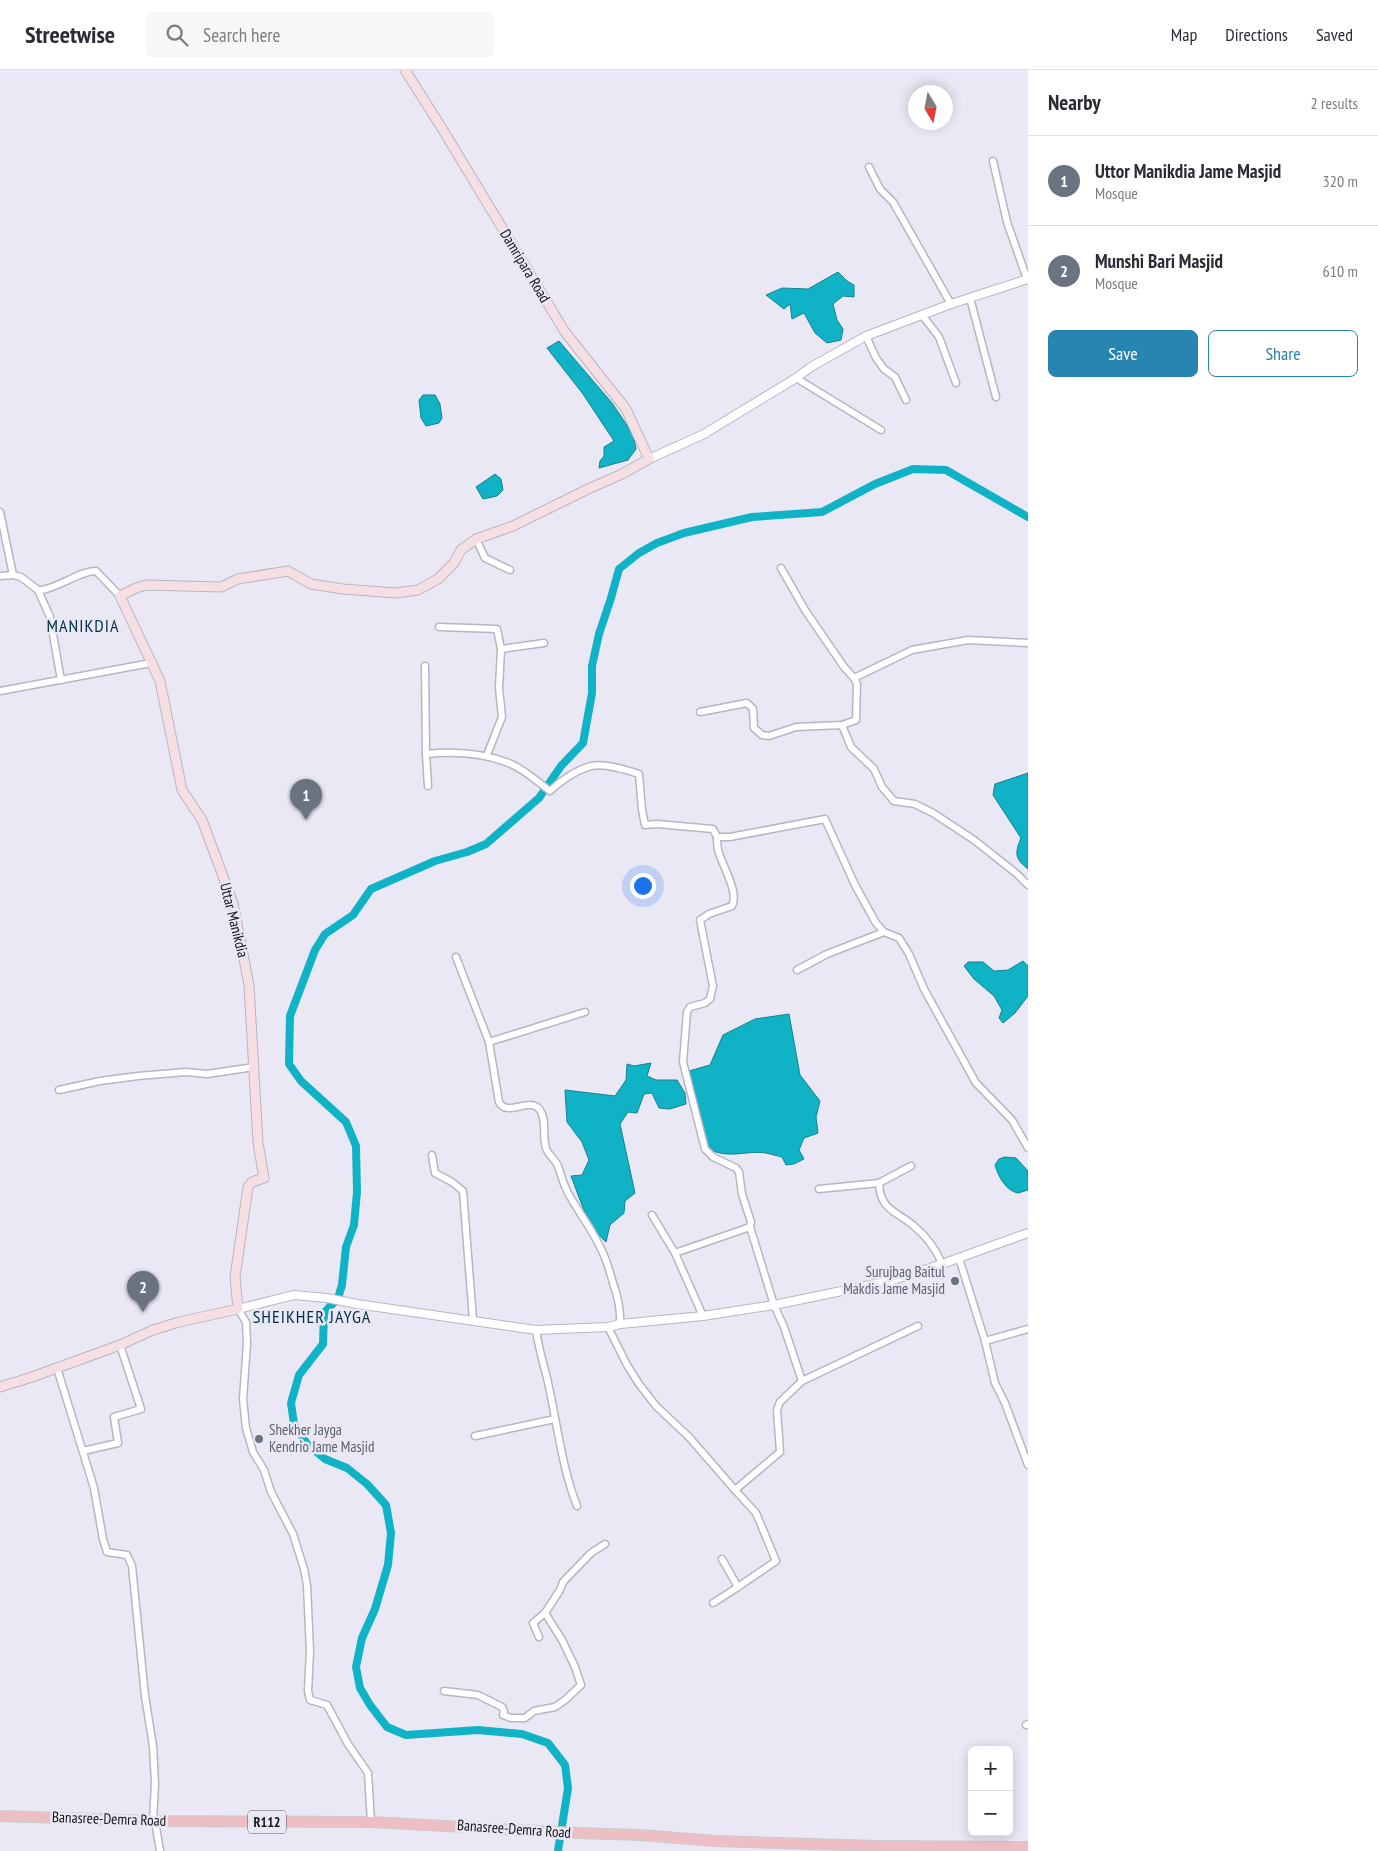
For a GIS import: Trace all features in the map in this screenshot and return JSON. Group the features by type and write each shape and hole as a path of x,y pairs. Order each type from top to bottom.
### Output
{"main road":[{"name":"Damripara Road","path":"405,70 565,332 626,409 649,459"},
{"path":"120,596 146,585 221,587 238,579 288,571 311,584 343,589 396,593 418,590 438,580 454,564 460,550 476,539 513,526 622,474 649,459"},
{"name":"Uttar Manikdia","path":"120,596 160,681 182,790 202,820 233,903 249,985 258,1143 264,1178 252,1182 248,1187 236,1277 238,1309"},
{"path":"0,1387 120,1346 153,1330 179,1322 238,1309"},
{"name":"Banasree-Demra Road","path":"0,1816 154,1821 371,1822 640,1835 716,1841 1028,1848"}],"street":[{"path":"649,459 704,434 866,336 951,304 1028,279 1007,222 993,162"},
{"path":"869,168 880,189 893,202 951,304"},
{"path":"970,298 996,397"},
{"path":"922,315 939,337 956,383"},
{"path":"866,336 876,358 895,378 906,400"},
{"path":"796,378 882,430"},
{"path":"0,512 13,575"},
{"path":"476,539 484,558 510,570"},
{"path":"700,712 747,703 753,708 754,728 762,735 769,736 796,727 842,724 856,720 857,684 805,610 781,568"},
{"path":"38,590 57,586 94,571 120,596"},
{"path":"0,576 13,575 21,577 38,590 50,616 61,680"},
{"path":"439,627 497,629 500,649 499,688 502,717 487,756"},
{"path":"854,678 912,650 968,640 1028,644"},
{"path":"500,649 544,643"},
{"path":"0,692 151,663"},
{"path":"425,666 428,786"},
{"path":"842,724 851,747 874,769 882,787 894,801 915,804 933,813 974,840 1028,885"},
{"path":"426,754 443,752 487,756 513,765 550,791 574,773 593,765 624,769 639,774 645,825 657,824 713,828 718,851 731,884 734,901 732,906 709,914 700,920 713,986 710,999 705,1003 690,1007 687,1012 683,1062 706,1148 713,1157 736,1168 739,1172 742,1194 751,1222 750,1227 774,1304 802,1381"},
{"path":"716,837 730,837 825,819 855,885 876,923 884,932 899,938 910,954 924,990 976,1083 1012,1120 1028,1148"},
{"path":"797,970 827,954 884,932"},
{"path":"456,956 489,1042 501,1106 506,1108 535,1106 540,1109 546,1149 558,1164 568,1192 602,1249 619,1300 620,1324"},
{"path":"489,1042 585,1012"},
{"path":"59,1090 100,1081 138,1076 186,1072 207,1074 254,1068"},
{"path":"432,1155 435,1173 458,1186 463,1191 473,1320"},
{"path":"819,1189 879,1183 911,1166"},
{"path":"879,1183 879,1194 883,1202 896,1214 914,1226 928,1240 942,1264"},
{"path":"652,1215 675,1253 703,1316"},
{"path":"675,1253 750,1227"},
{"path":"371,1822 368,1773 348,1744 327,1705 310,1700 308,1691 310,1651 307,1585 292,1534 271,1492 246,1428 243,1399 247,1343 246,1322 238,1309 294,1295 327,1298 536,1330 608,1327 620,1324 703,1316 774,1304 890,1280 942,1264 1028,1232"},
{"path":"959,1258 984,1341 994,1383 1005,1403 1028,1465"},
{"path":"735,1490 780,1452 777,1410 780,1402 802,1381 918,1326"},
{"path":"608,1327 639,1384 656,1406 689,1437 756,1513 776,1561 713,1603"},
{"path":"984,1341 1028,1328"},
{"path":"536,1330 564,1468 577,1506"},
{"path":"83,1451 118,1443 114,1417 142,1409 120,1346"},
{"path":"56,1368 94,1488 107,1552 127,1555 132,1566 145,1696 153,1746 155,1783 154,1821 160,1851"},
{"path":"475,1436 555,1419"},
{"path":"539,1637 533,1623 545,1613 563,1582 591,1553 605,1544"},
{"path":"722,1558 738,1587"},
{"path":"444,1691 478,1695 502,1707 503,1715 511,1718 525,1718 534,1711 555,1707 565,1700 581,1685 562,1640 545,1613"}],"water":[{"path":"838,272 854,285 854,297 843,296 833,304 837,320 843,329 841,340 827,343 815,333 804,313 792,319 790,304 784,309 766,295 782,288 808,289"},
{"path":"559,341 612,403 633,434 636,449 628,460 599,468 600,461 604,456 604,447 614,441 583,394 547,348"},
{"path":"423,395 435,395 440,404 442,418 439,423 426,426 421,418 419,400"},
{"path":"495,474 501,479 503,490 497,496 483,499 476,487"},
{"path":"1028,773 1028,869 1020,862 1017,855 1021,838 993,795 995,784"},
{"path":"1023,961 1028,966 1028,996 1015,1013 1003,1023 999,1018 1002,1010 994,996 974,979 964,966 968,962 983,962 994,971 1008,970"},
{"path":"789,1014 800,1075 820,1101 816,1117 818,1133 804,1138 799,1150 804,1159 794,1164 786,1165 782,1157 766,1153 729,1154 715,1152 707,1148 689,1071 710,1065 723,1035 755,1019"},
{"path":"651,1063 647,1076 656,1080 677,1080 685,1093 686,1104 670,1109 659,1108 652,1093 644,1094 637,1113 628,1112 620,1124 635,1193 625,1201 624,1213 610,1225 606,1242 599,1236 589,1220 571,1176 582,1175 589,1160 582,1142 567,1122 565,1090 615,1096 626,1080 627,1064 634,1066"},
{"path":"1005,1157 1016,1158 1028,1171 1028,1190 1018,1193 1014,1192 1003,1182 995,1165 999,1159"}],"waterway":[{"path":"558,1851 568,1788 565,1765 548,1743 522,1734 478,1730 406,1735 387,1727 360,1688 356,1667 362,1638 375,1609 388,1565 391,1533 386,1505 367,1484 347,1468 325,1459 307,1444 294,1424 291,1403 299,1375 323,1344 324,1313 338,1298 342,1285 346,1247 354,1225 357,1192 356,1146 346,1122 301,1081 289,1064 290,1016 315,950 325,934 353,915 371,889 435,861 467,852 486,844 539,798 561,766 583,743 592,693 592,666 599,634 619,569 639,553 657,543 684,533 752,517 822,512 875,484 913,469 946,470 1028,517"}],"place":[{"name":"Uttor Manikdia Jame Masjid","path":"306,820"},
{"name":"Surujbag Baitul Makdis Jame Masjid","path":"955,1281"},
{"name":"Munshi Bari Masjid","path":"143,1312"},
{"name":"Shekher Jayga Kendrio Jame Masjid","path":"259,1439"}],"district":[{"name":"MANIKDIA","path":"83,626"},
{"name":"SHEIKHER JAYGA","path":"312,1317"}]}
